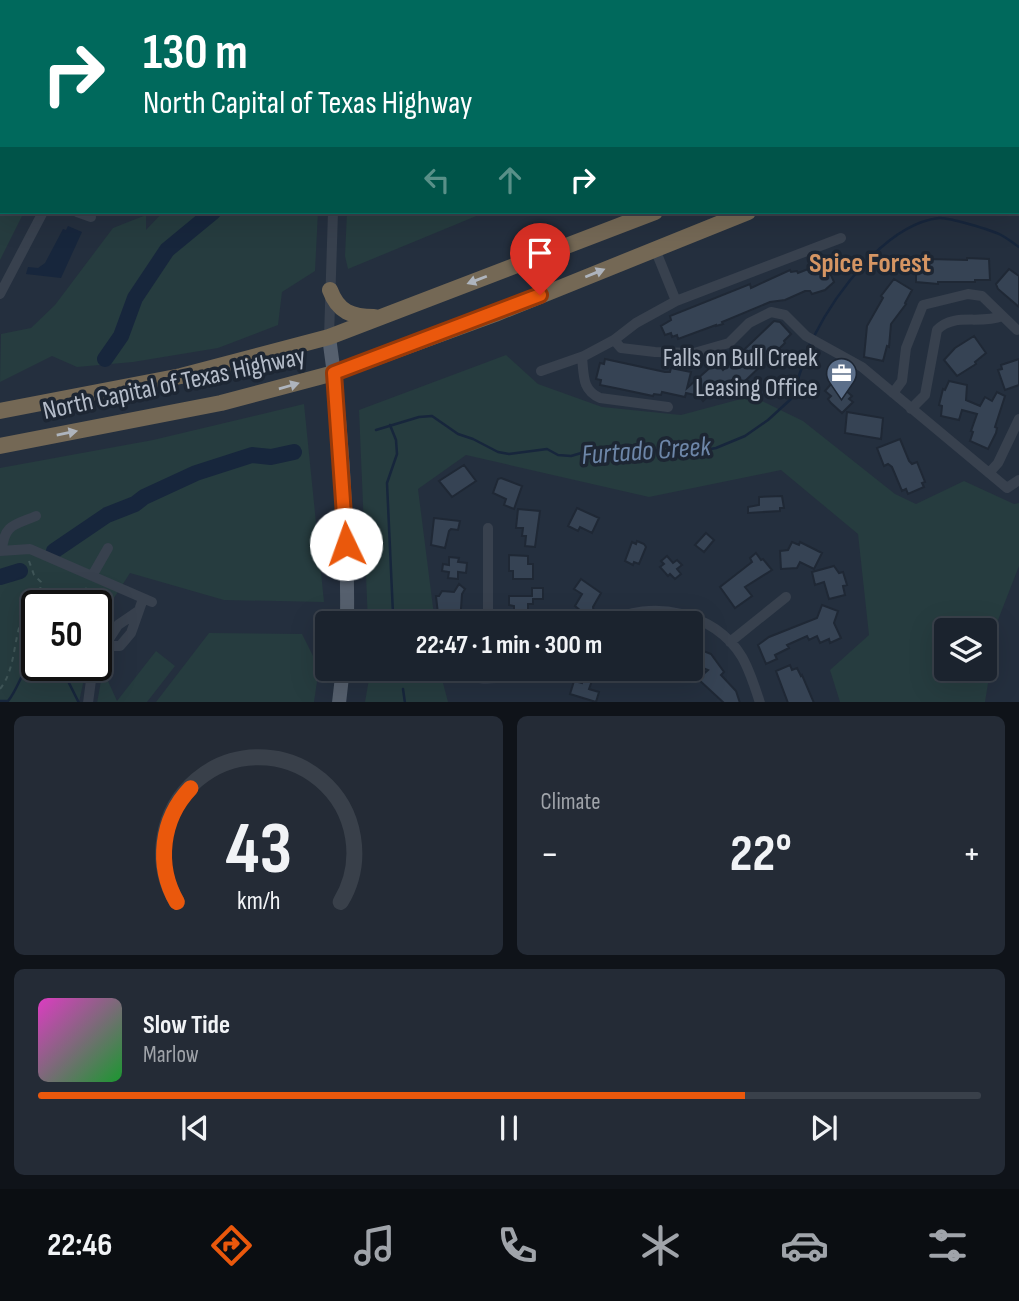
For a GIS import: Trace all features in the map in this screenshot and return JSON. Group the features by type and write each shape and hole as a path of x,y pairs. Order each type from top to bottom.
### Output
{"highway":[{"name":"North Capital of Texas Highway","path":"0,411 181,376 330,337 650,214"},
{"name":"North Capital of Texas Highway","path":"0,446 221,404 334,373 495,314 743,214"},
{"path":"330,290 335,303 350,314 380,318"}],"main road":[{"path":"330,337 347,566 347,611"},
{"path":"339,702 341,681"}],"street":[{"path":"0,294 42,214"},
{"path":"83,214 91,217"},
{"path":"330,337 333,214"},
{"path":"541,371 582,357 676,301 841,238"},
{"path":"655,249 676,301"},
{"path":"893,393 902,381 906,348 923,305 968,294 982,296 1018,331"},
{"path":"614,340 621,348 655,352 694,352 729,343 749,323 771,312 785,315 796,327 828,350 862,367 1007,488 1019,480"},
{"path":"911,409 925,395 937,330 944,323 955,320 989,321 1002,316"},
{"path":"582,357 585,384 587,391 592,394 600,398 668,407"},
{"path":"989,473 998,463 1019,419"},
{"path":"36,516 9,527 1,550 30,549 147,601 118,625 112,635"},
{"path":"488,528 488,611"},
{"path":"92,576 108,548"},
{"path":"730,642 786,597"},
{"path":"703,623 718,630 741,657 760,702"},
{"path":"88,702 91,681"}],"path":[{"path":"29,561 33,575 41,582 40,590"},
{"path":"86,590 92,576"},
{"path":"0,689 12,662 21,617"}],"green space":[{"path":"0,214 23,214 0,260"},
{"path":"161,214 318,214 315,271 282,292 278,325 218,348 133,362 77,367 52,356 0,382 1,334 31,328 55,305 113,228 146,215 146,230"},
{"path":"347,214 481,214 348,269 345,256"},
{"path":"506,355 538,384 602,407 681,415 752,396 803,421 895,494 916,504 964,481 1014,504 1019,503 1019,566 997,626 997,618 934,618 934,681 988,681 985,702 840,702 830,670 869,635 858,534 781,470 649,497 466,455 418,489 433,611 367,611 359,410"},
{"path":"304,404 324,602 224,600 130,573 112,601 112,590 21,590 21,681 84,681 79,702 0,702 0,468 153,440"},
{"path":"209,633 302,634 315,660 317,681 314,702 156,702"},
{"path":"156,651 175,666 147,702 97,702 101,681 108,681 117,701"},
{"path":"369,681 438,681 443,683 448,702 365,702"}],"water":[{"path":"68,226 82,232 61,278 26,274 28,267 38,268 45,263 63,229 66,230"}],"building":[{"path":"989,259 990,280 938,284 916,282 918,261"},
{"path":"821,264 822,268 827,266 834,282 825,290 812,294 805,291 785,300 770,302 722,322 723,324 678,339 677,335 672,337 671,333 665,335 661,326 671,320 670,316 750,284 751,288 790,270 798,273"},
{"path":"1009,269 1019,276 1019,307 998,289 996,284"},
{"path":"894,279 912,290 906,304 891,324 889,347 887,346 883,361 864,357 867,326 883,298 881,296"},
{"path":"774,321 780,322 791,334 785,343 744,382 738,385 733,379 715,396 712,393 703,401 699,396 686,393 685,397 662,392 661,395 653,396 600,385 601,380 596,379 600,363 604,364 605,359 665,372 670,372 671,368 691,372 687,388 713,365 715,367 718,364 723,370"},
{"path":"974,336 986,353 976,364 957,376 944,360 955,348"},
{"path":"1019,359 1019,385 1005,390 998,370 1002,369 1001,365"},
{"path":"949,381 967,385 966,400 980,406 985,397 992,401 997,392 1005,396 995,427 996,433 988,449 970,441 977,414 962,410 959,420 941,416 942,406 939,405 943,389 945,390"},
{"name":"Falls on Bull Creek Leasing Office","path":"831,384 840,392 843,388 852,396 849,399 853,402 842,413 828,399 831,396 825,391"},
{"path":"847,412 883,418 881,439 845,433"},
{"path":"900,439 909,461 912,464 917,462 925,482 922,483 924,487 908,494 906,489 902,491 892,467 888,464 884,466 877,448"},
{"path":"464,465 476,481 452,497 439,481"},
{"path":"498,479 522,486 514,509 504,505 506,499 493,493"},
{"path":"782,496 784,508 780,508 780,511 748,513 748,507 759,505 759,497"},
{"path":"577,508 599,518 592,533 580,527 578,531 568,526"},
{"path":"518,509 540,511 535,547 525,546 523,528 516,528"},
{"path":"434,518 460,521 458,530 449,531 445,548 431,545"},
{"path":"706,533 714,540 704,552 695,545"},
{"path":"637,541 646,547 639,564 634,562 633,565 625,561 632,542 636,544"},
{"path":"792,542 799,545 800,542 822,553 814,569 800,562 797,568 781,569 780,551 788,550"},
{"path":"756,553 772,570 745,587 752,596 735,608 720,587 752,562 750,558"},
{"path":"509,555 528,556 528,564 533,564 533,579 513,579 513,571 509,571"},
{"path":"667,556 673,563 677,560 682,565 677,569 681,574 675,579 660,567 664,564 661,561"},
{"path":"449,557 459,558 458,562 467,563 466,573 458,572 458,579 448,578 449,572 442,571 443,564 449,565"},
{"path":"834,566 839,573 843,572 847,585 843,586 845,595 829,599 824,582 815,585 812,572"},
{"path":"581,579 601,593 593,607 594,611 581,611 575,606 582,594 574,589"},
{"path":"459,584 465,589 461,611 438,611 436,596 442,591 454,592"},
{"path":"532,588 543,588 543,599 533,599 533,604 528,604 528,611 514,611 514,606 509,605 509,596 532,596"},
{"path":"822,605 838,611 834,623 841,638 830,643 829,639 820,643 817,636 809,640 807,636 787,645 789,648 775,655 777,659 766,664 758,645 769,637 817,618"},
{"path":"703,651 711,654 724,672 721,675 736,691 740,702 723,702 700,681 703,681 703,674 708,670 703,668"},
{"path":"790,665 792,670 797,668 814,702 788,702 776,671"},
{"path":"574,681 592,681 589,689 599,692 596,702 570,694"}],"waterway":[{"path":"105,359 121,336 135,298 167,250 211,214"},
{"name":"Furtado Creek","path":"813,338 835,302 864,264 900,233 919,223 944,218 1001,235 1019,247"},
{"name":"Furtado Creek","path":"376,430 419,417 432,416 458,434 498,452 509,454 547,449 558,455 571,456 595,449 625,446 684,454 716,448 745,436 791,399 810,344"},
{"path":"390,425 396,440 397,454 387,483 393,611"},
{"name":"Furtado Creek","path":"54,551 107,515 196,473 252,455 271,457 294,452"},
{"name":"Furtado Creek","path":"0,577 20,571"},
{"path":"0,701 8,701 21,679"},
{"path":"68,681 78,702"},
{"path":"403,689 405,702"}],"place":[{"name":"Falls on Bull Creek Leasing Office","path":"841,400"}],"district":[{"name":"Spice Forest","path":"870,263"}],"route":[{"path":"346,544 334,373 540,295"}]}
